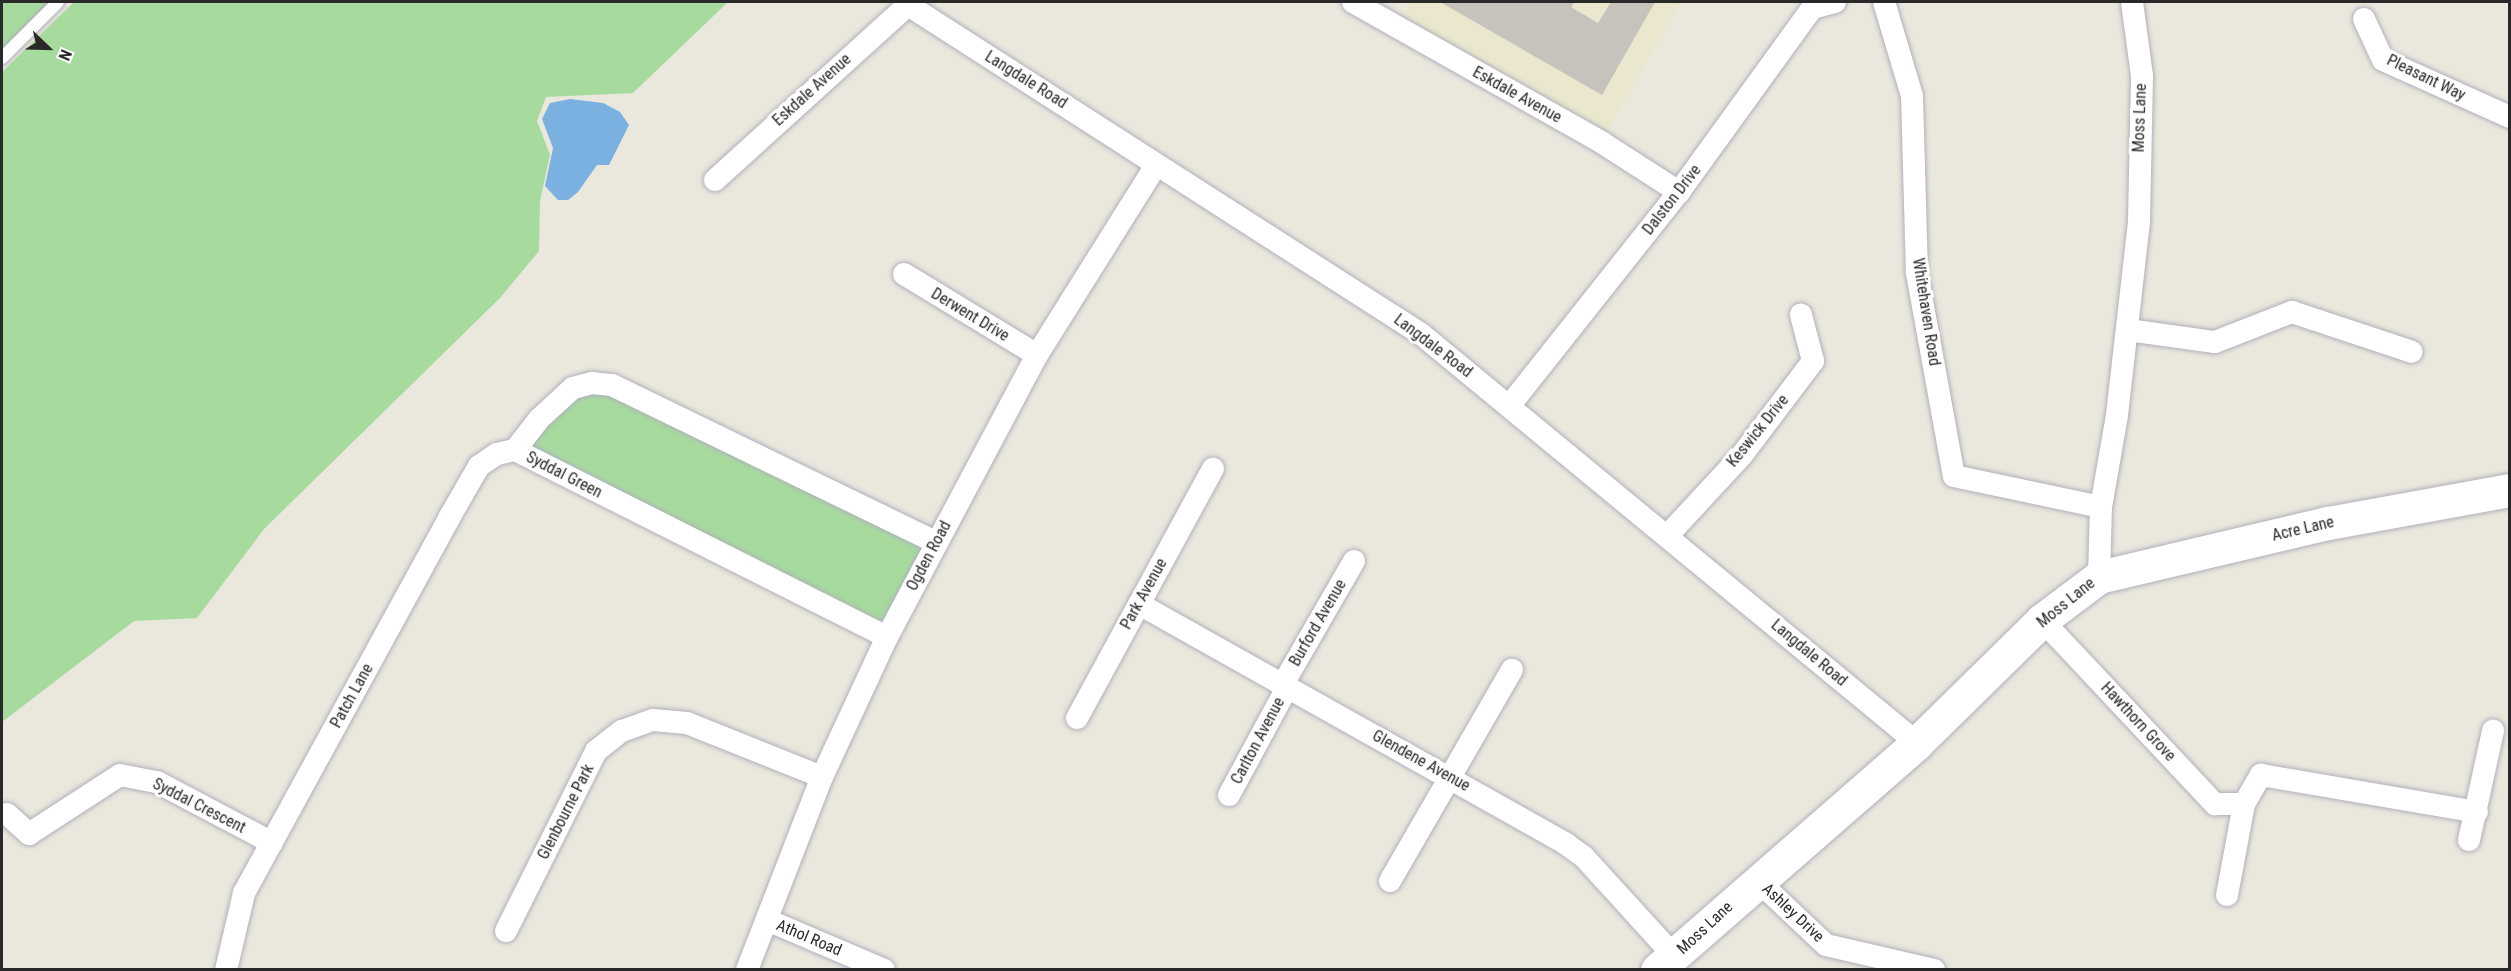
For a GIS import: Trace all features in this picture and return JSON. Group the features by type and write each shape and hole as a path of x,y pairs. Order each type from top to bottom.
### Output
{"main road":[{"name":"Acre Lane","path":"2099,578 2328,523 2510,490"},
{"name":"Moss Lane","path":"1666,963 1757,880 1917,743 2042,620 2099,578"}],"street":[{"name":"Eskdale Avenue","path":"1353,2 1601,142 1679,192"},
{"name":"Dalston Drive","path":"1510,405 1679,192 1812,8 1835,2"},
{"name":"Whitehaven Road","path":"1884,2 1912,96 1917,273 1954,476 2101,507"},
{"name":"Moss Lane","path":"2099,578 2101,507 2128,330 2139,221 2142,76 2132,2"},
{"name":"Eskdale Avenue","path":"715,180 909,3"},
{"name":"Langdale Road","path":"909,3 1156,165 1422,334 1917,743"},
{"name":"Pleasant Way","path":"2364,19 2383,60 2510,117"},
{"name":"Ogden Road","path":"747,969 822,777 887,637 1037,355 1156,165"},
{"name":"Derwent Drive","path":"904,274 1037,355"},
{"path":"2128,330 2215,342 2292,312 2412,352"},
{"name":"Keswick Drive","path":"1668,535 1742,455 1813,361 1801,315"},
{"name":"Syddal Green","path":"887,637 515,450 538,419 573,388 612,385 936,542"},
{"name":"Patch Lane","path":"226,969 244,893 479,466 496,454 515,450"},
{"name":"Park Avenue","path":"1077,718 1213,469"},
{"name":"Burford Avenue","path":"1286,685 1353,561"},
{"name":"Glendene Avenue","path":"1139,604 1450,778 1584,857 1666,963"},
{"name":"Hawthorn Grove","path":"2042,620 2215,804 2244,804"},
{"path":"1390,881 1512,670"},
{"name":"Carlton Avenue","path":"1228,795 1286,685"},
{"name":"Glenbourne Park","path":"506,931 596,751 622,731 653,720 687,723 822,777"},
{"path":"2469,840 2493,731"},
{"name":"Syddal Crescent","path":"7,814 29,834 120,775 157,782 272,843"},
{"path":"2227,895 2244,804 2261,775 2477,812"},
{"name":"Ashley Drive","path":"1757,880 1826,945 1934,969"},
{"name":"Athol Road","path":"767,920 884,969"}],"lane":[{"path":"2,58 58,2"}],"shaded area":[{"path":"1410,2 1681,2 1601,142 1395,27"}],"green space":[{"path":"2,2 58,2 2,58"},
{"path":"74,2 728,2 633,93 546,97 537,121 550,155 540,201 539,251 500,298 264,529 197,618 134,621 2,722 2,72"},
{"path":"592,383 936,542 887,637 515,450"}],"water":[{"path":"570,99 603,103 620,112 629,125 609,165 597,165 578,192 568,200 558,200 545,186 553,148 542,119 550,103"}],"building":[{"path":"1440,2 1575,2 1571,7 1598,23 1611,2 1655,2 1602,95"}]}
